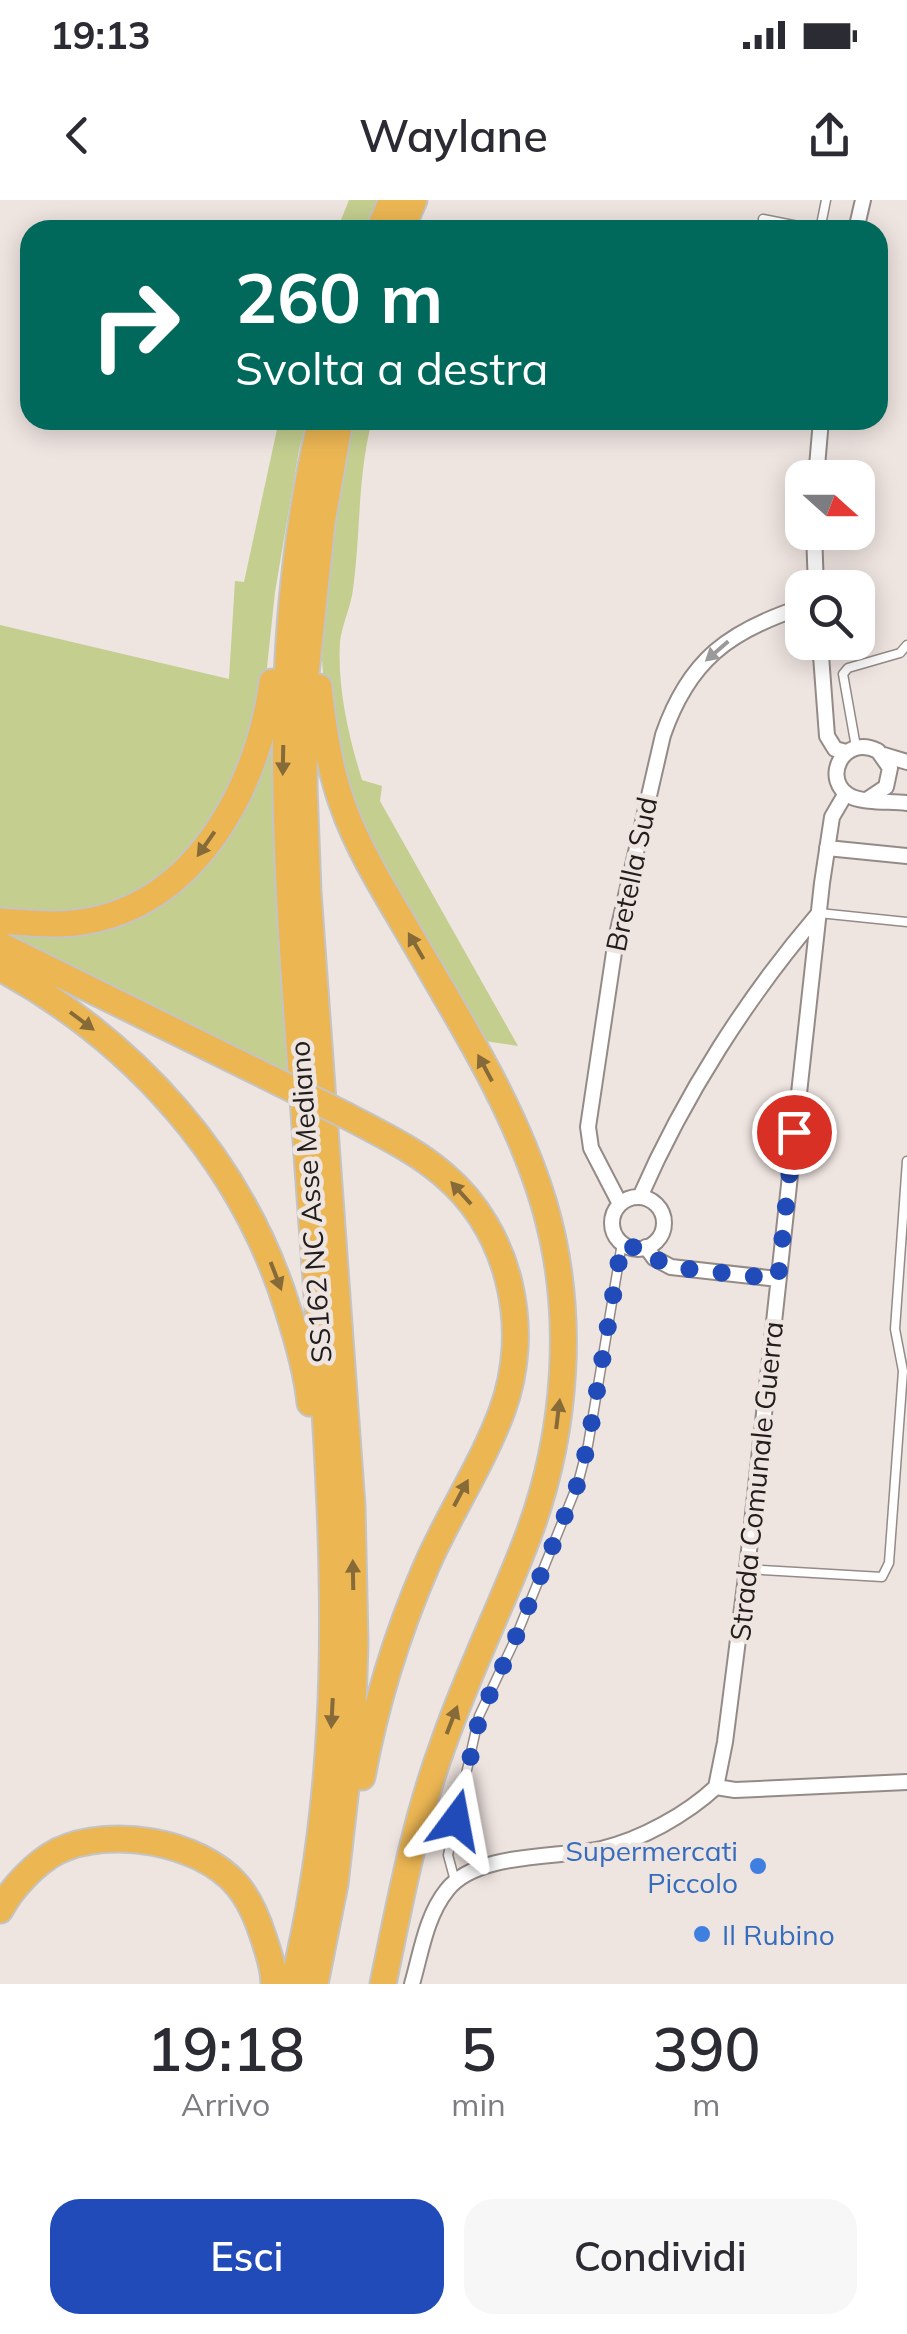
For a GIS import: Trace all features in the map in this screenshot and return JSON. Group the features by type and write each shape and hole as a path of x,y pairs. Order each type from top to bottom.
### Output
{"highway":[{"name":"SS162 NC Asse Mediano","path":"315,1984 335,1884 352,1734 355,1644 352,1506 304,804 305,683 320,430"},
{"name":"SS162 NC Asse Mediano","path":"294,1984 322,1834 335,1644 331,1504 288,894 284,686 312,521 337,430"},
{"path":"0,920 56,926 107,916 132,908 166,888 197,858 246,776 260,737 269,701 282,597 312,521"},
{"path":"312,521 318,678 327,749 342,806 376,878 465,1030 527,1156 555,1255 563,1340 559,1414 544,1488 529,1536 434,1768 412,1846 384,1984"},
{"path":"0,945 347,1116 420,1157 470,1202 500,1254 510,1285 516,1342 509,1390 432,1554 397,1642 372,1732 354,1824 335,1884"},
{"path":"0,968 68,1010 144,1072 211,1152 247,1211 276,1272 308,1387 324,1591 335,1644"},
{"path":"0,1910 11,1890 58,1851 112,1838 160,1843 207,1860 237,1884 258,1918 274,1969 274,1984"}],"street":[{"path":"818,460 820,430"},
{"name":"Bretella Sud","path":"620,1204 592,1148 588,1127 616,939 663,735 674,705 692,675 715,649 768,618 785,613"},
{"path":"821,660 827,736 835,749 872,747 907,762"},
{"path":"851,750 837,772 846,793 907,802"},
{"path":"868,799 881,793 889,781 890,768 884,755"},
{"path":"889,781 907,802"},
{"name":"Strada Comunale Guerra","path":"716,1787 748,1569 827,848 832,817 846,793"},
{"path":"827,848 907,856"},
{"path":"640,1197 678,1120 732,1030 781,958 819,913"},
{"path":"640,1197 657,1206 664,1221 660,1236 638,1249 616,1237 612,1220 620,1204 640,1197"},
{"path":"646,1247 654,1258 671,1267 778,1279"},
{"path":"412,1984 436,1908 456,1881 487,1866 600,1849 628,1840 688,1809 716,1787 735,1790 907,1782"}],"lane":[{"path":"763,219 768,220"},
{"path":"851,750 843,674 848,668 900,653 907,645"},
{"path":"819,913 907,922"},
{"path":"748,1569 882,1577 888,1564 903,1371 895,1329 907,1161"},
{"path":"456,1881 448,1855 480,1716 578,1483 622,1243"}],"green space":[{"path":"349,200 380,200 372,220 341,220"},
{"path":"277,430 304,430 275,592 264,695 252,735 213,822 162,883 71,917 0,913 0,625 229,679 235,581 244,582"},
{"path":"352,430 370,430 353,589 340,642 342,694 353,747 362,780 382,786 380,801 518,1046 478,1040 368,848 327,728 322,659 336,515"},
{"path":"271,739 274,869 291,1077 0,937 0,926 142,910"}],"place":[{"name":"Supermercati Piccolo","path":"758,1866"},
{"name":"Il Rubino","path":"702,1934"}],"route":[{"path":"456,1820 480,1716 578,1483 622,1243 638,1249 646,1247 654,1258 671,1267 778,1279 794,1132"}]}
